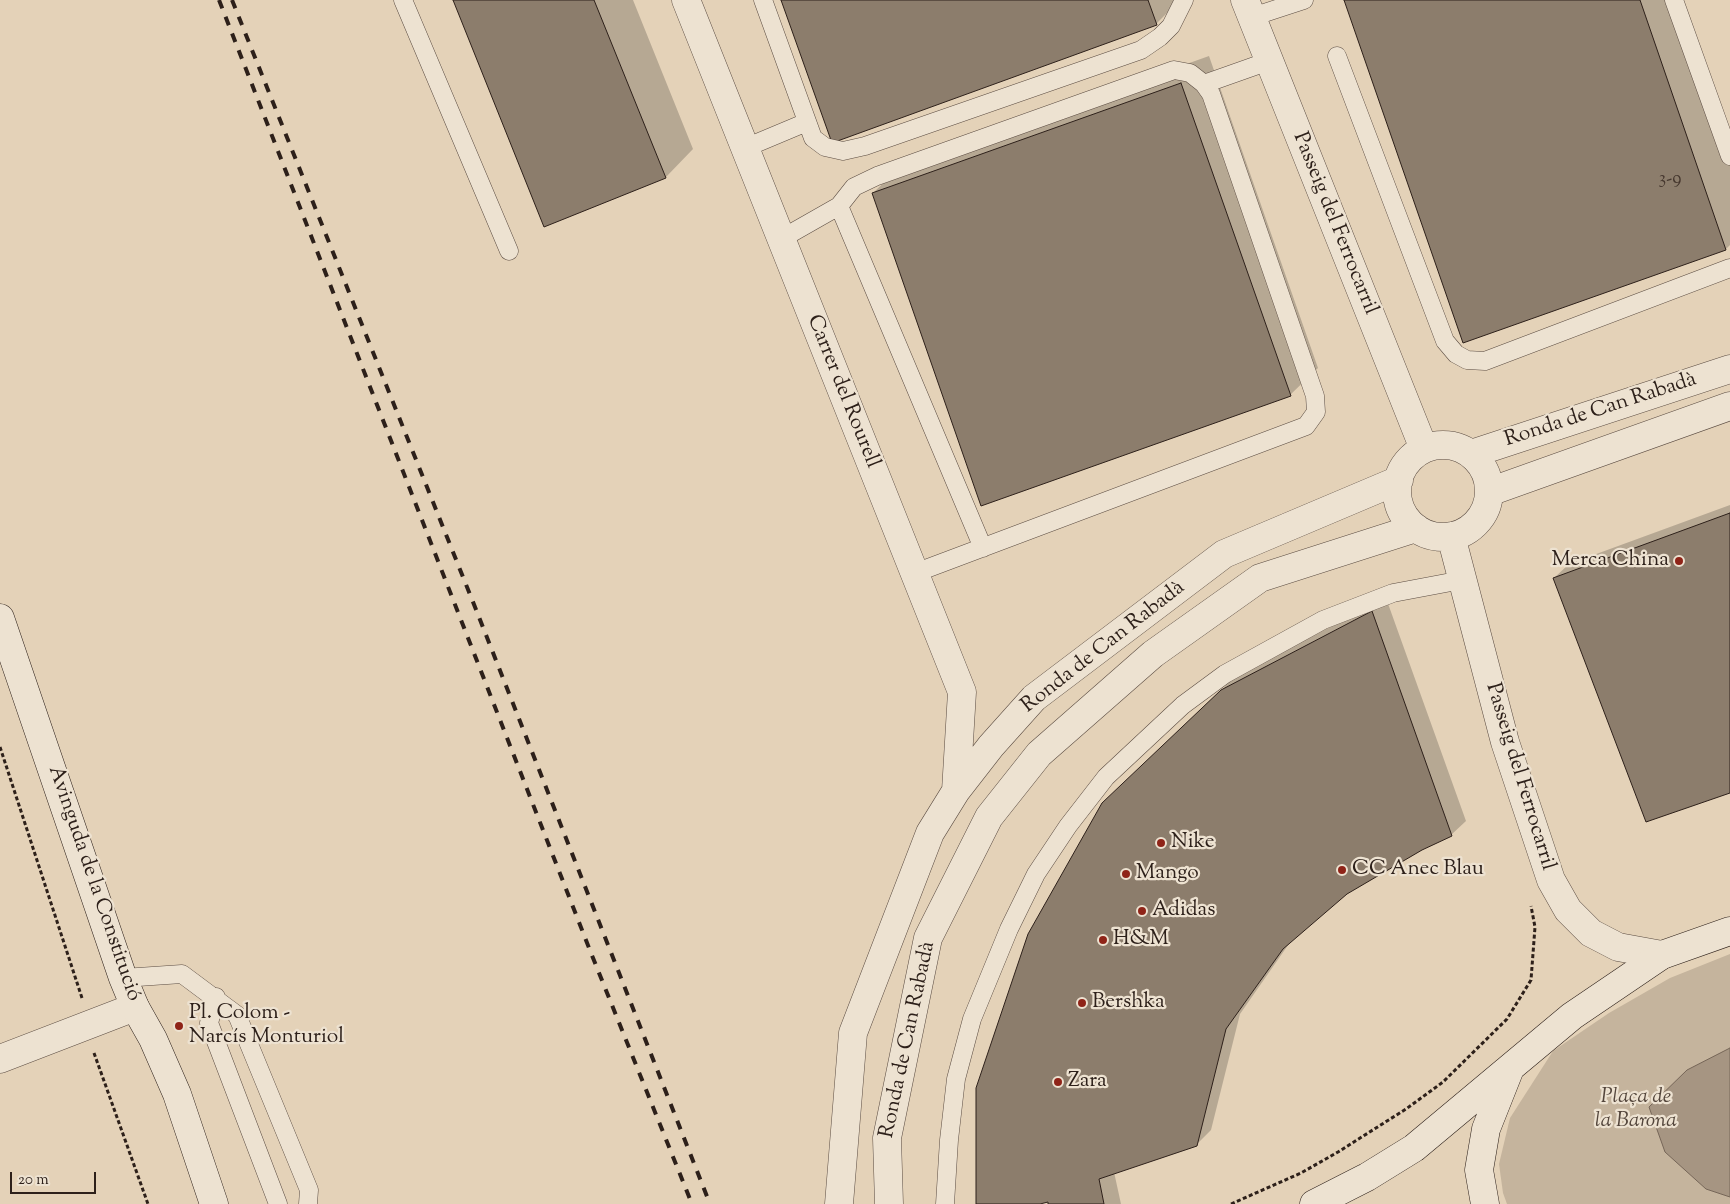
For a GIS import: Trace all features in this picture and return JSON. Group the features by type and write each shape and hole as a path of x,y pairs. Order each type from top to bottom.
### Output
{"street":[{"name":"Carrer del Rourell","path":"686,0 962,692 956,791"},
{"name":"Passeig del Ferrocarril","path":"1248,8 1424,449"},
{"name":"Ronda de Can Rabadà","path":"1471,454 1730,369"},
{"name":"Ronda de Can Rabadà","path":"1424,449 1438,445 1452,445 1466,450 1478,459 1486,472 1489,492 1730,406"},
{"path":"1424,449 1411,458 1402,471 1397,486 1398,502 1405,516 1416,528 1430,535 1451,536 1461,534 1474,525 1483,514 1489,492"},
{"name":"Ronda de Can Rabadà","path":"839,1204 854,1033 930,833 956,791 991,746 1034,698 1224,554 1399,480"},
{"name":"Ronda de Can Rabadà","path":"889,1204 887,1138 928,938 989,816 1038,754 1153,654 1260,578 1416,528"},
{"name":"Passeig del Ferrocarril","path":"1451,536 1505,742 1551,880 1568,910 1591,932 1618,947 1662,955"},
{"name":"Avinguda de la Constitució","path":"0,618 123,978 177,1094 214,1204"},
{"path":"1314,1204 1367,1177 1414,1148 1572,1016 1662,955 1730,931"},
{"path":"0,1059 136,1007"},
{"path":"1485,1204 1479,1170 1486,1129 1510,1069"}],"lane":[{"path":"403,0 509,251"},
{"path":"763,0 813,138 825,148 843,151 865,146 1141,50 1160,37 1170,26 1184,0"},
{"path":"1248,8 1304,0"},
{"path":"1674,0 1730,156"},
{"path":"1337,56 1445,341 1456,354 1467,360 1485,360 1730,268"},
{"path":"1204,84 1269,61"},
{"path":"781,239 839,206 854,187 877,176 1174,70 1190,73 1204,84 1211,94 1315,396 1316,412 1306,426 915,573"},
{"path":"745,148 807,122"},
{"path":"839,206 982,548"},
{"path":"945,1204 949,1140 956,1079 972,1019 1009,929 1036,874 1068,826 1106,777 1183,705 1225,674 1323,620 1393,593 1462,580"},
{"path":"123,978 182,974 216,997 238,1015 309,1190 308,1204"},
{"path":"216,997 209,1023 278,1204"}],"path":[{"name":"Avinguda de la Constitució","path":"0,747 81,993 76,1029 93,1052 148,1204"},
{"path":"1231,1204 1301,1173 1406,1109 1442,1082 1507,1019 1531,980 1534,927 1528,886 1548,872"}],"green space":[{"name":"Plaça de la Barona","path":"1730,954 1730,1204 1507,1204 1503,1193 1499,1164 1510,1118 1553,1051 1609,1013 1670,978"}],"shaded area":[{"path":"1730,1048 1730,1197 1706,1189 1665,1152 1649,1107 1687,1070"}],"building":[{"path":"453,0 594,0 666,178 544,227"},
{"path":"781,0 1148,0 1157,25 832,143"},
{"path":"1344,0 1640,0 1726,250 1463,343"},
{"path":"1181,83 1291,396 981,506 872,193"},
{"path":"1730,513 1730,793 1646,822 1553,578"},
{"path":"1372,611 1452,836 1422,850 1347,894 1283,949 1226,1029 1197,1146 1099,1179 1104,1204 1048,1204 1048,1202 1040,1204 976,1204 976,1088 1028,934 1102,803 1221,690"}],"railway":[{"path":"219,0 591,953 692,1204"},
{"path":"232,0 475,607 710,1204"}],"place":[{"name":"Merca China","path":"1679,561"},
{"name":"Nike","path":"1161,843"},
{"name":"CC Anec Blau","path":"1342,870"},
{"name":"Mango","path":"1126,874"},
{"name":"Adidas","path":"1142,911"},
{"name":"H&M","path":"1103,940"},
{"name":"Bershka","path":"1082,1003"},
{"name":"Pl. Colom - Narcís Monturiol","path":"179,1026"},
{"name":"Zara","path":"1058,1082"}]}
